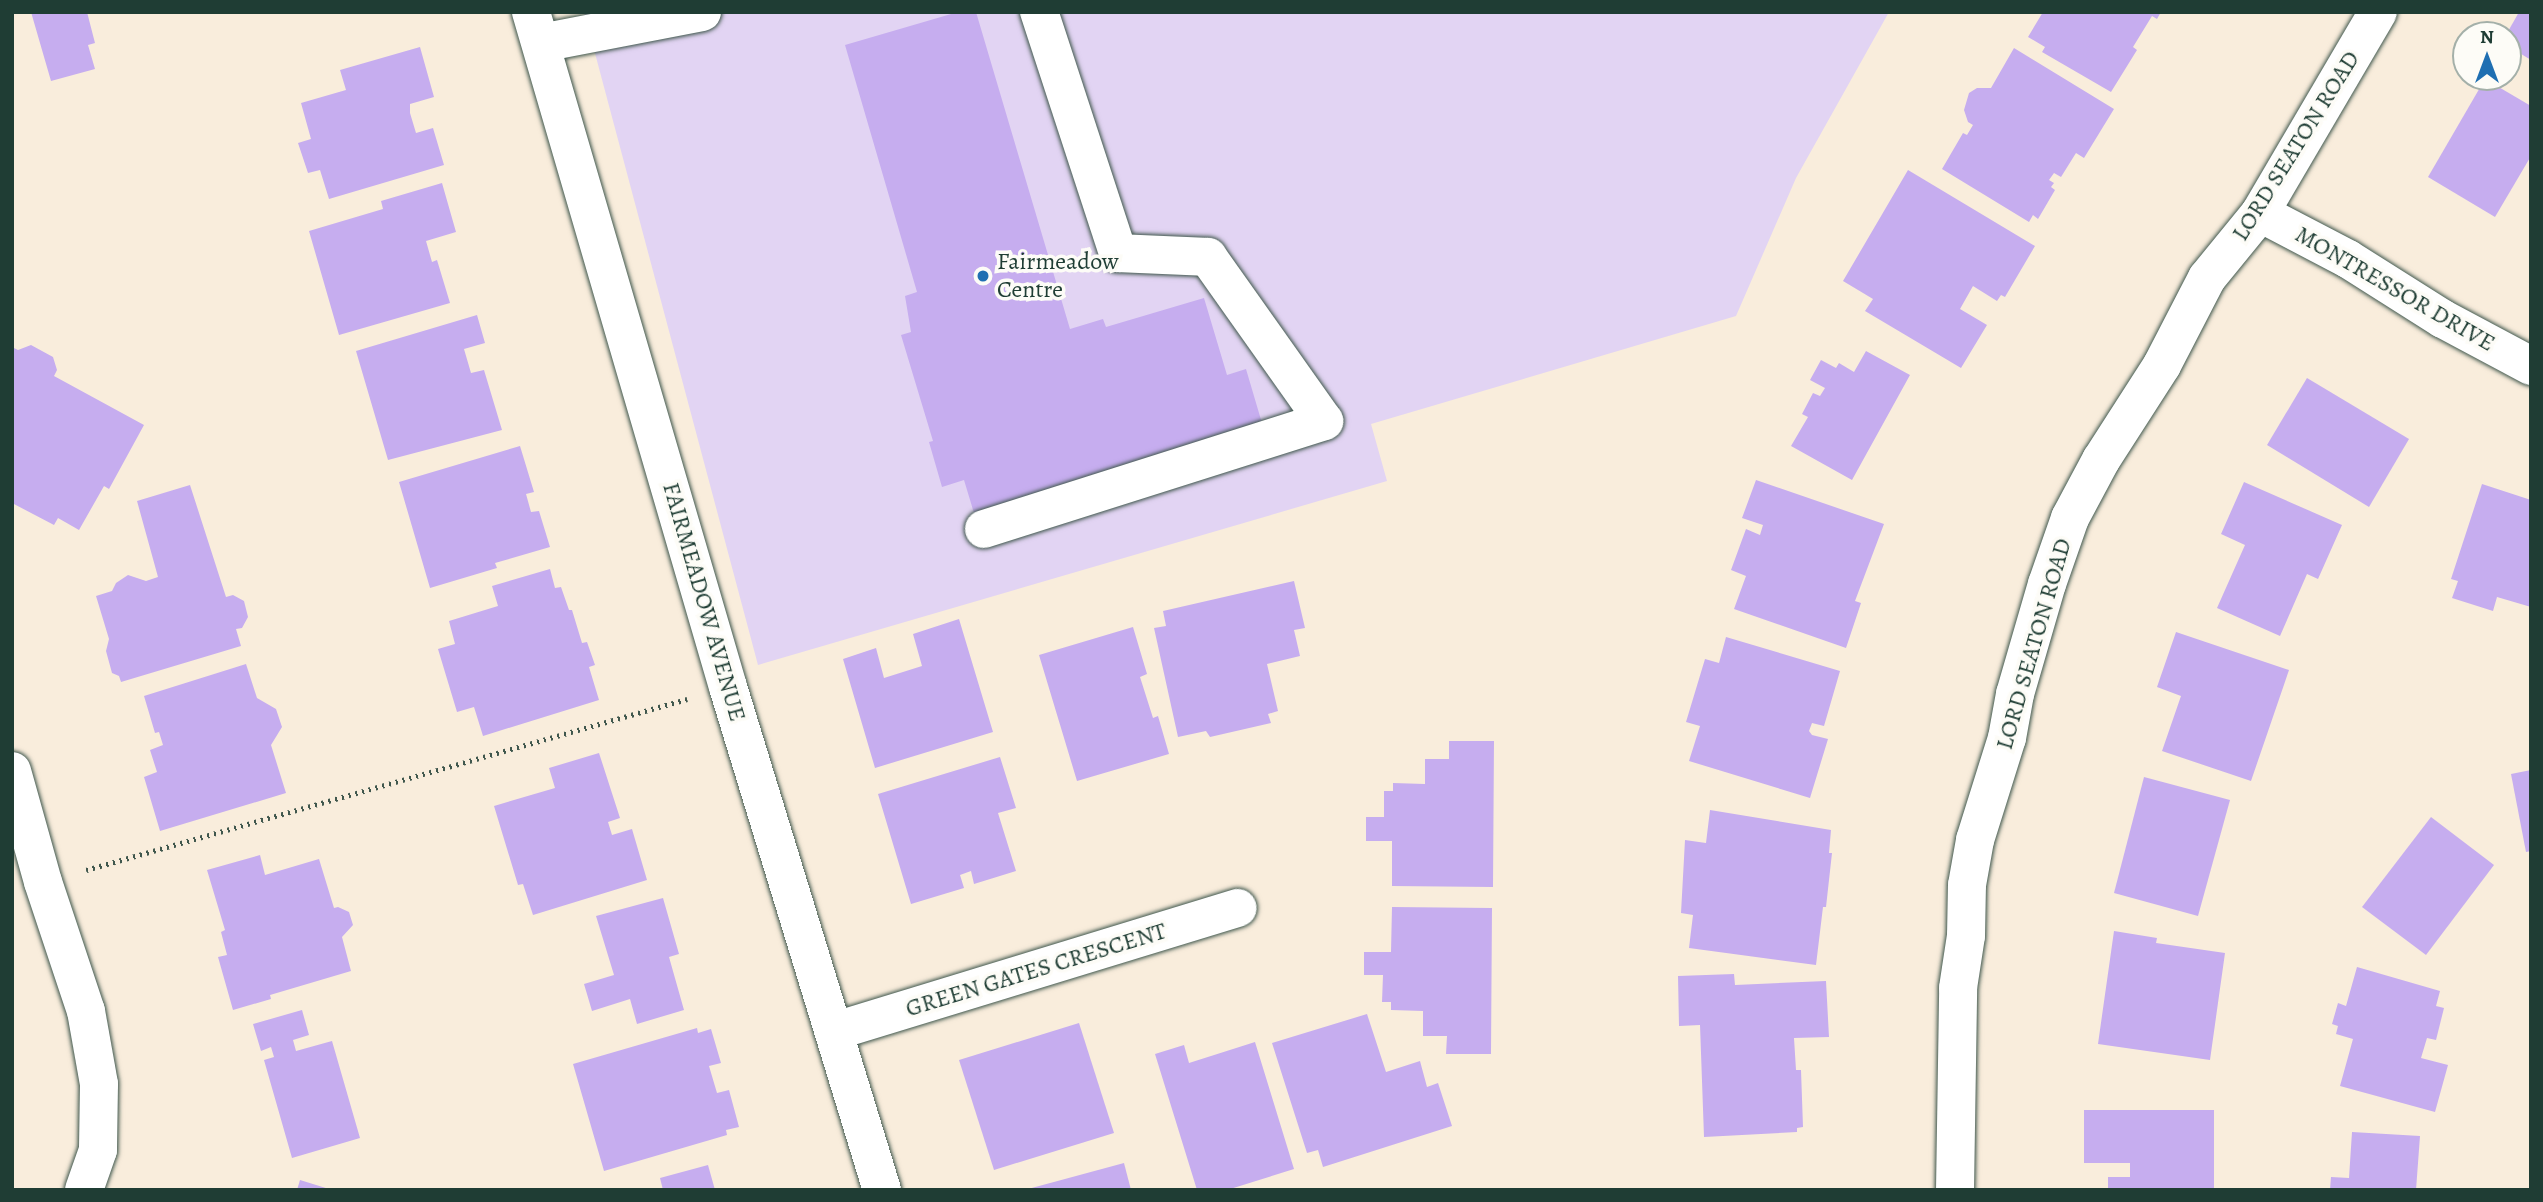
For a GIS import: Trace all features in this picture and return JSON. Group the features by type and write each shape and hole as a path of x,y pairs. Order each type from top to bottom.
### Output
{"street":[{"path":"536,28 702,12"},
{"path":"984,529 1324,421 1208,257 1118,253 1039,12"},
{"name":"LORD SEATON ROAD","path":"1955,1190 1958,988 1966,936 1967,885 1975,840 2007,738 2015,694 2046,584 2070,518 2101,460 2162,365 2207,278 2260,213 2378,12"},
{"name":"FAIRMEADOW AVENUE","path":"536,28 728,687 882,1190"},
{"name":"MONTRESSOR DRIVE","path":"2260,213 2348,259 2443,319 2531,366"},
{"path":"12,771 43,882 86,1011 99,1084 98,1150 85,1190"},
{"name":"GREEN GATES CRESCENT","path":"835,1031 1238,908"}],"path":[{"path":"43,882 728,687"}],"shaded area":[{"path":"584,12 1889,12 1796,178 1736,316 1371,424 1387,481 758,665"}],"building":[{"path":"31,12 87,12 95,43 88,45 95,69 51,81"},
{"name":"Fairmeadow Centre","path":"958,12 976,12 1070,329 1103,319 1106,327 1204,298 1227,375 1246,369 1264,430 977,523 964,480 942,487 929,442 933,441 901,335 911,332 905,296 917,292 845,45"},
{"path":"2043,12 2161,12 2157,19 2152,16 2133,47 2137,50 2111,92 2042,52 2045,47 2028,37"},
{"path":"2519,12 2531,12 2531,60 2522,55 2522,21 2514,21"},
{"path":"420,47 434,97 410,104 410,113 416,133 433,128 444,165 329,199 320,170 308,173 298,143 311,139 301,103 346,90 340,70"},
{"path":"2014,48 2114,109 2084,158 2076,153 2061,177 2054,173 2049,180 2054,183 2051,187 2055,190 2038,219 2033,215 2029,222 1942,169 1963,133 1967,135 1973,125 1968,122 1964,110 1969,93 1977,88 1991,88"},
{"path":"2478,91 2505,91 2531,106 2531,156 2495,217 2428,177"},
{"path":"1908,170 2035,246 2005,297 2001,295 1997,301 1973,286 1960,309 1987,325 1961,368 1865,311 1873,299 1843,281"},
{"path":"442,183 456,232 426,241 432,262 437,260 450,303 339,335 309,231 383,209 381,201"},
{"path":"477,315 485,343 464,349 471,373 484,370 502,430 388,460 356,351"},
{"path":"31,345 53,357 57,370 54,376 144,425 109,489 104,486 79,530 58,518 54,525 12,503 12,347 18,350"},
{"path":"1866,351 1910,375 1852,480 1791,446 1808,417 1802,414 1813,393 1820,396 1825,388 1810,380 1821,360 1836,368 1839,363 1854,372"},
{"path":"2307,378 2409,439 2369,507 2267,445"},
{"path":"520,446 534,492 526,494 531,512 539,511 550,547 495,563 497,568 430,588 399,482"},
{"path":"1756,480 1884,524 1855,601 1861,603 1846,648 1734,609 1746,576 1731,570 1746,529 1760,535 1763,525 1742,518"},
{"path":"2244,482 2342,525 2318,579 2307,574 2280,636 2217,608 2245,545 2221,534"},
{"path":"2482,484 2531,500 2531,607 2497,597 2493,611 2452,598 2458,581 2451,579"},
{"path":"190,485 226,597 233,595 244,601 248,617 242,628 236,629 241,646 121,682 119,676 112,673 106,651 109,639 96,596 112,591 116,583 128,575 146,581 158,577 137,501"},
{"path":"550,569 555,588 561,587 569,610 572,610 582,643 587,642 595,665 589,667 599,700 483,736 474,707 457,712 438,649 455,644 449,621 498,606 492,586"},
{"path":"1294,581 1305,628 1294,630 1300,656 1267,664 1278,711 1268,714 1271,723 1210,737 1206,731 1178,737 1154,628 1166,626 1163,611"},
{"path":"959,619 993,732 875,768 843,659 876,648 884,678 922,666 913,634"},
{"path":"1133,627 1147,674 1140,677 1153,718 1158,716 1169,754 1077,781 1039,655"},
{"path":"2176,632 2289,670 2251,781 2162,751 2181,696 2157,687"},
{"path":"1726,637 1840,671 1824,726 1812,723 1809,731 1812,735 1828,739 1810,798 1689,761 1700,726 1686,722 1705,659 1719,663"},
{"path":"246,664 257,698 276,709 282,727 271,745 286,793 160,831 144,777 157,772 150,750 163,745 159,732 155,733 144,696"},
{"path":"1449,741 1494,741 1493,887 1392,886 1392,841 1366,841 1366,817 1384,817 1384,791 1393,791 1393,783 1425,784 1425,759 1449,759"},
{"path":"599,753 620,818 608,822 612,835 632,829 647,880 533,915 523,884 518,885 494,806 555,788 549,768"},
{"path":"1000,757 1016,808 998,813 1016,871 974,884 971,871 960,875 964,888 911,904 878,794"},
{"path":"2531,770 2531,851 2526,852 2511,774"},
{"path":"2144,777 2230,800 2198,916 2114,893"},
{"path":"1710,810 1831,830 1829,853 1832,853 1826,907 1823,907 1816,965 1689,948 1693,915 1681,913 1685,840 1706,843"},
{"path":"2431,817 2494,865 2426,955 2362,907"},
{"path":"260,855 265,875 319,859 334,908 349,912 353,925 342,937 351,971 270,995 271,999 233,1010 218,957 227,955 221,932 225,930 207,870"},
{"path":"663,898 679,954 669,957 684,1010 637,1024 630,999 592,1011 584,984 614,975 596,916"},
{"path":"1392,907 1492,908 1491,1054 1446,1054 1447,1036 1423,1036 1423,1011 1391,1010 1391,1002 1382,1002 1383,975 1364,975 1364,952 1391,952"},
{"path":"2114,931 2157,938 2156,943 2225,953 2210,1060 2098,1044"},
{"path":"2357,967 2440,991 2436,1006 2444,1008 2436,1040 2427,1038 2421,1058 2448,1065 2435,1112 2340,1086 2353,1039 2336,1034 2338,1026 2332,1024 2338,1003 2346,1006"},
{"path":"1734,974 1735,985 1826,981 1829,1037 1794,1038 1796,1070 1801,1070 1803,1127 1797,1128 1797,1132 1704,1137 1700,1025 1679,1026 1678,976"},
{"path":"302,1010 309,1035 293,1040 296,1051 332,1041 360,1138 292,1158 264,1060 274,1057 271,1047 261,1051 253,1024"},
{"path":"1367,1014 1386,1072 1420,1061 1427,1087 1438,1083 1452,1126 1323,1167 1318,1150 1307,1153 1272,1043"},
{"path":"1079,1023 1114,1133 994,1170 959,1060"},
{"path":"697,1028 698,1033 711,1029 721,1063 709,1066 717,1093 729,1090 739,1127 726,1130 727,1135 604,1171 573,1064"},
{"path":"1255,1042 1294,1169 1227,1190 1197,1190 1155,1054 1184,1045 1189,1063"},
{"path":"2084,1110 2214,1110 2214,1190 2108,1190 2108,1177 2130,1177 2130,1163 2084,1163"},
{"path":"2352,1132 2420,1136 2416,1190 2330,1190 2331,1177 2349,1178"},
{"path":"1124,1163 1131,1190 1028,1190 1028,1189"},
{"path":"708,1165 715,1190 663,1190 660,1178"},
{"path":"300,1180 329,1189 329,1190 297,1190"}],"place":[{"name":"Fairmeadow Centre","path":"983,276"}]}
